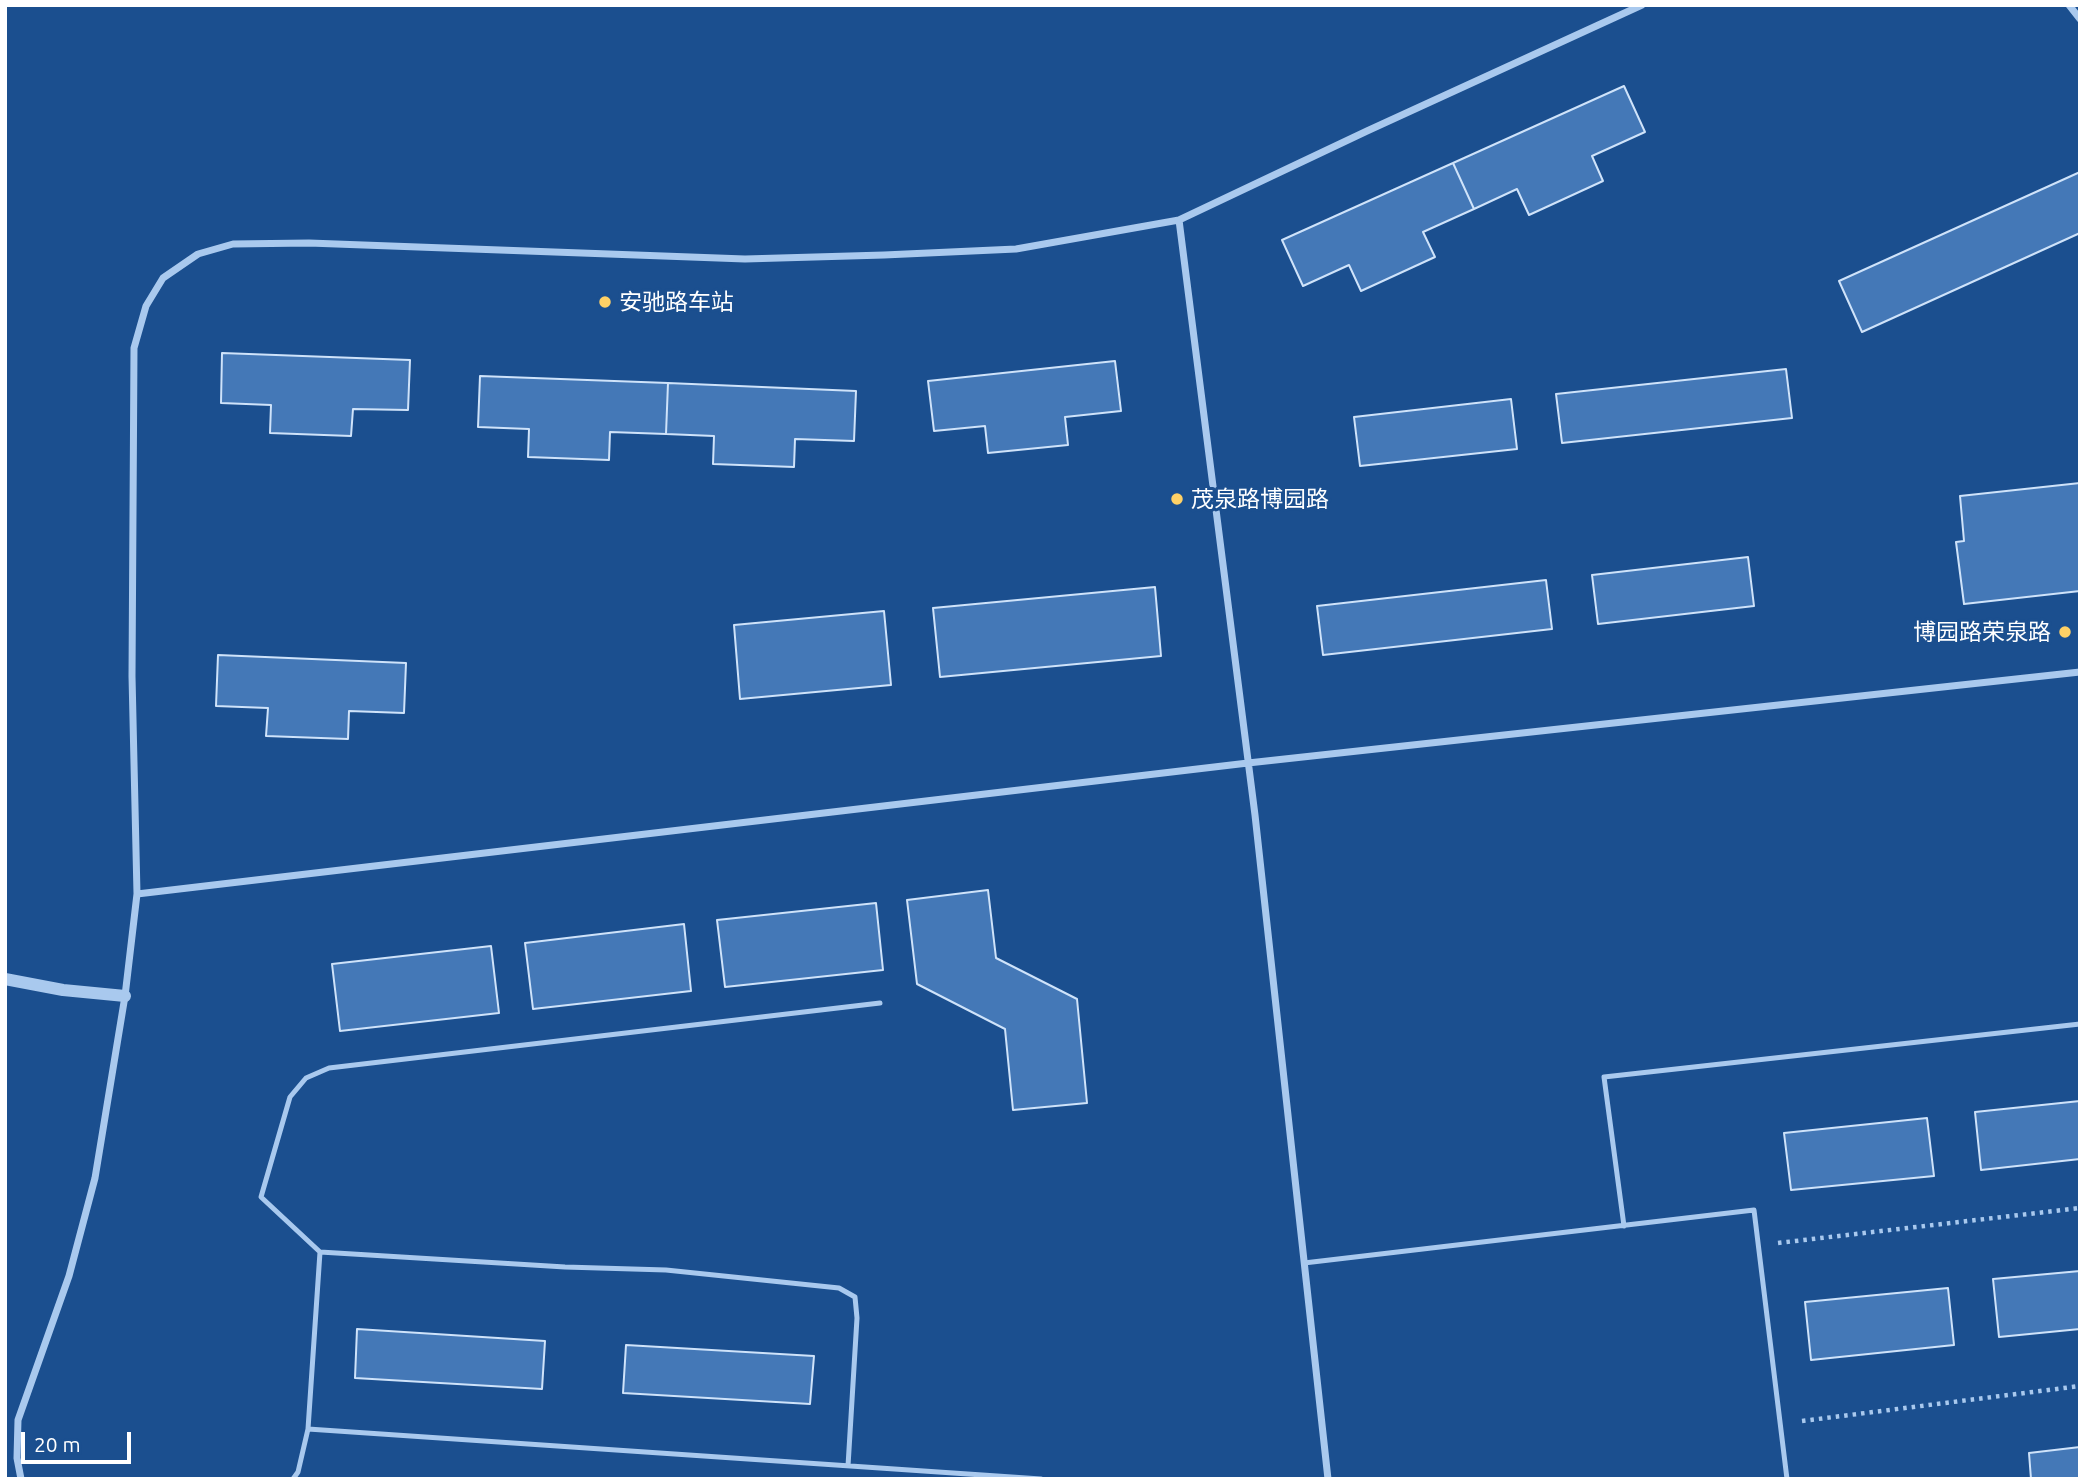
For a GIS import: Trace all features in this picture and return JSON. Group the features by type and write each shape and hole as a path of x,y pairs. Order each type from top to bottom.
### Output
{"street":[{"path":"21,1479 17,1458 18,1420 69,1276 95,1178 125,996 137,894 132,676 134,348 146,306 163,278 198,254 233,244 309,243 745,259 1016,249 1178,220 1643,5"},
{"path":"2069,5 2080,19"},
{"path":"1178,220 1248,764 1328,1479"},
{"path":"137,894 1248,764 2080,672"},
{"path":"5,979 64,990 125,996"}],"lane":[{"path":"848,1466 857,1318 855,1297 839,1287 666,1270 565,1267 320,1252 261,1197 290,1097 306,1078 329,1068 880,1003"},
{"path":"1624,1226 1604,1077 2080,1024"},
{"path":"1304,1263 1755,1210 1787,1479"},
{"path":"293,1479 298,1472 308,1429 320,1252"},
{"path":"308,1429 1041,1479"}],"path":[{"path":"1759,1246 2080,1209"},
{"path":"1780,1424 2080,1386"}],"building":[{"path":"1624,86 1645,132 1592,156 1603,181 1529,215 1517,189 1474,209 1453,163"},
{"path":"1453,163 1474,209 1423,232 1435,257 1361,291 1349,265 1303,286 1282,240"},
{"path":"2080,172 2080,233 1862,332 1839,281"},
{"path":"222,353 410,360 408,410 353,409 351,436 270,433 271,405 221,403"},
{"path":"1115,361 1121,411 1065,417 1068,445 988,453 985,426 934,431 928,381"},
{"path":"1786,369 1792,418 1562,443 1556,394"},
{"path":"480,376 668,383 666,434 610,432 609,460 528,457 529,429 478,427"},
{"path":"668,383 856,391 854,441 795,439 794,467 713,464 714,436 666,434"},
{"path":"1511,399 1517,449 1360,466 1354,417"},
{"path":"2080,483 2080,591 1964,604 1956,542 1964,541 1960,496"},
{"path":"1748,557 1754,606 1598,624 1592,575"},
{"path":"1546,580 1552,629 1323,655 1317,606"},
{"path":"1155,587 1161,656 940,677 933,608"},
{"path":"884,611 891,685 740,699 734,625"},
{"path":"218,655 406,663 404,713 349,711 348,739 266,736 268,708 216,706"},
{"path":"988,890 996,958 1077,999 1087,1103 1013,1110 1005,1029 917,984 907,900"},
{"path":"876,903 883,970 725,987 717,920"},
{"path":"684,924 691,991 533,1009 525,943"},
{"path":"491,946 499,1013 340,1031 332,964"},
{"path":"2080,1101 2080,1159 1981,1170 1975,1112"},
{"path":"1927,1118 1934,1176 1791,1190 1784,1133"},
{"path":"2080,1271 2080,1329 1999,1337 1993,1279"},
{"path":"1948,1288 1954,1345 1811,1360 1805,1302"},
{"path":"357,1329 545,1341 542,1389 355,1378"},
{"path":"626,1345 814,1356 810,1404 623,1393"},
{"path":"2080,1447 2080,1479 2031,1479 2029,1453"}],"place":[{"name":"安驰路车站","path":"605,302"},
{"name":"茂泉路博园路","path":"1177,499"},
{"name":"博园路荣泉路","path":"2065,632"}]}
